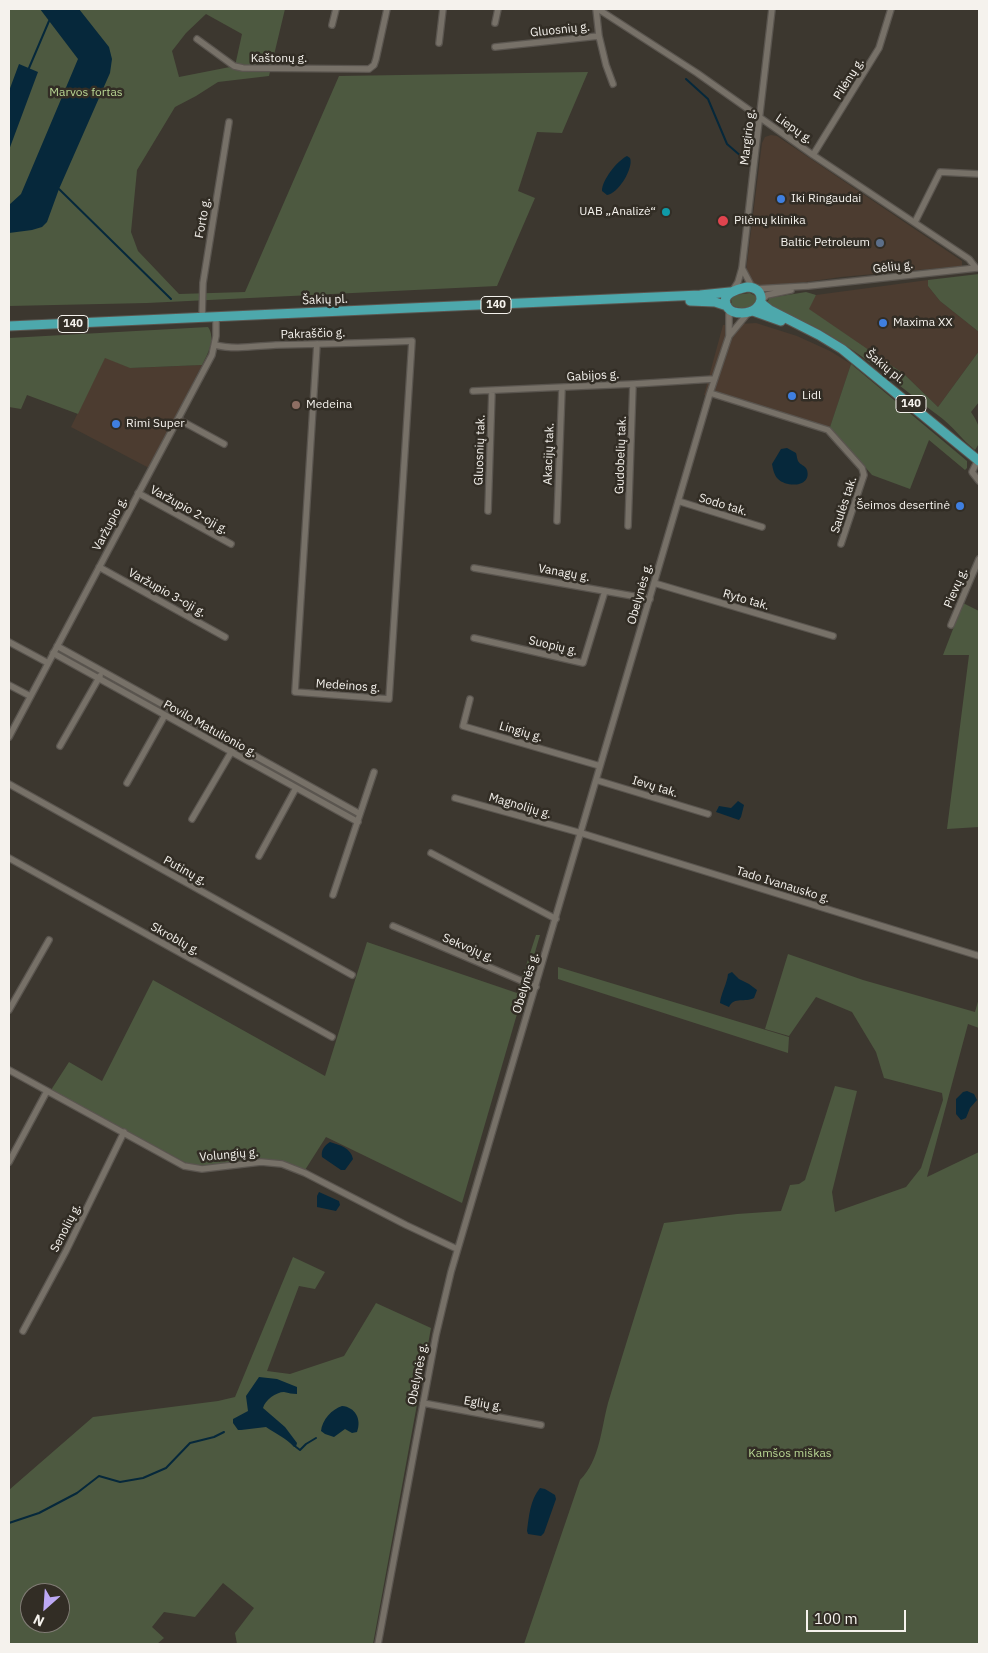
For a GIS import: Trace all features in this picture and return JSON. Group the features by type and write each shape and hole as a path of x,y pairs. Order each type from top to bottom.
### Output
{"main road":[{"name":"140","path":"731,291 754,288"},
{"path":"751,312 761,302 760,295 754,288"},
{"name":"Šakių pl.","path":"9,326 643,298 722,294 731,291"},
{"path":"728,307 726,299 731,291"},
{"name":"Šakių pl.","path":"643,298 715,302 728,307"},
{"name":"Šakių pl.","path":"761,302 770,310 842,349 979,461"},
{"name":"140","path":"728,307 736,312 751,312"},
{"name":"Šakių pl.","path":"751,312 819,335"}],"street":[{"path":"332,25 336,9"},
{"name":"Kaštonų g.","path":"197,39 234,66 243,68 369,69 374,65 376,59 387,9"},
{"path":"439,43 443,9"},
{"path":"496,23 498,9"},
{"name":"Gluosnių g.","path":"495,47 599,36 597,9"},
{"name":"Liepų g.","path":"597,9 697,73 813,155 969,259 978,268"},
{"name":"Margirio g.","path":"731,291 738,282 742,268 772,9"},
{"name":"Pilėnų g.","path":"813,155 879,48 891,9"},
{"path":"599,36 613,84"},
{"name":"Forto g.","path":"202,317 202,283 229,122"},
{"path":"915,222 940,172 979,174"},
{"path":"742,268 754,288"},
{"name":"Gėlių g.","path":"754,288 808,286 978,268"},
{"name":"Gėlių g.","path":"761,302 764,297 771,294 808,286"},
{"name":"Obelynės g.","path":"378,1644 422,1403 443,1303 457,1249 536,987 714,379 729,336 728,307"},
{"name":"Obelynės g.","path":"729,336 751,312"},
{"name":"Varžupio g.","path":"9,737 212,355 215,345 216,317"},
{"name":"Pakraščio g.","path":"215,345 231,348 412,341"},
{"name":"Medeinos g.","path":"316,344 295,692 389,699 412,341"},
{"name":"Gabijos g.","path":"473,391 714,379"},
{"name":"Gudobelių tak.","path":"628,526 633,384"},
{"name":"Akacijų tak.","path":"557,521 562,388"},
{"name":"Gluosnių tak.","path":"488,511 492,391"},
{"name":"Saulės tak.","path":"710,393 831,432 862,468 864,474 841,544"},
{"path":"178,419 224,444"},
{"path":"979,461 972,472 979,481"},
{"name":"Varžupio 2-oji g.","path":"138,493 231,544"},
{"name":"Sodo tak.","path":"678,501 762,527"},
{"name":"Pievų g.","path":"951,625 979,559"},
{"name":"Varžupio 3-oji g.","path":"99,567 225,637"},
{"name":"Vanagų g.","path":"474,568 650,599"},
{"name":"Ryto tak.","path":"654,584 833,636"},
{"name":"Suopių g.","path":"474,638 584,663 605,591"},
{"path":"9,642 48,663"},
{"name":"Povilo Matulionio g.","path":"57,646 360,814"},
{"name":"Povilo Matulionio g.","path":"53,653 358,822"},
{"path":"60,746 102,671"},
{"path":"9,685 30,696"},
{"name":"Lingių g.","path":"470,699 463,726 600,766"},
{"path":"127,783 165,715"},
{"path":"192,819 236,745"},
{"path":"333,895 374,772"},
{"name":"Ievų tak.","path":"596,780 708,814"},
{"name":"Putinų g.","path":"9,784 352,975"},
{"path":"259,856 296,788"},
{"name":"Magnolijų g.","path":"455,798 580,833"},
{"name":"Tado Ivanausko g.","path":"580,833 979,956"},
{"path":"431,852 556,919"},
{"name":"Skroblų g.","path":"9,858 332,1037"},
{"name":"Sekvojų g.","path":"393,926 536,987"},
{"path":"9,1010 50,940"},
{"name":"Volungių g.","path":"9,1070 174,1161 193,1168 208,1169 261,1162 270,1162 292,1168 457,1249"},
{"path":"9,1162 47,1091"},
{"name":"Senolių g.","path":"23,1331 66,1251 124,1132"},
{"name":"Eglių g.","path":"422,1403 541,1424"}],"shaded area":[{"path":"777,136 962,261 962,266 760,286 751,282 746,271 762,143 765,137"},
{"path":"928,280 928,286 940,301 979,332 979,351 938,407 904,374 808,309 816,295"},
{"path":"756,323 797,336 830,351 851,364 827,433 704,395 723,325"},
{"path":"105,357 131,368 202,365 149,468 71,427"}],"green space":[{"name":"Marvos fortas","path":"9,9 285,9 269,76 218,82 175,107 137,170 131,232 138,251 179,294 245,292 339,76 588,72 562,133 537,132 518,191 535,198 497,286 147,303 9,306","holes":["206,14 242,34 235,66 179,77 172,51 186,33"]},
{"path":"979,274 979,332 940,301 928,286 928,280"},
{"path":"806,292 816,295 809,309 904,374 938,407 979,351 979,402 971,412 980,431 980,440 975,450 944,420 862,356 818,329 767,304 769,298"},
{"path":"750,293 757,297 754,305 741,308 732,305 731,299 735,295"},
{"path":"208,327 211,341 209,351 202,365 130,368 105,358 78,414 27,395 21,409 9,407 9,338"},
{"path":"851,364 967,461 967,468 965,470 929,440 910,489 872,475 830,427"},
{"path":"963,603 979,611 979,827 947,829 969,655 943,655"},
{"path":"536,935 540,935 462,1203 326,1137 305,1170 292,1164 267,1159 204,1167 188,1164 51,1090 69,1062 102,1081 153,980 325,1076 367,942 517,993"},
{"name":"Kamšos miškas","path":"788,954 863,980 975,1012 979,998 979,1028 968,1024 927,1177 979,1152 979,1644 524,1644 580,1480 587,1472 596,1454 608,1403 664,1223 737,1214 781,1211 790,1185 799,1184 805,1180 835,1086 857,1091 832,1192 835,1212 906,1187 921,1168 943,1100 942,1093 884,1078 876,1052 852,1012 816,997 789,1036 765,1029"},
{"path":"558,967 789,1037 788,1053 558,979"},
{"path":"293,1257 325,1272 315,1289 299,1286 267,1371 290,1374 344,1356 376,1303 431,1328 373,1644 237,1644 235,1633 254,1608 223,1583 195,1617 164,1612 152,1627 164,1638 157,1644 9,1644 9,1490 93,1417 218,1401 235,1397"}],"water":[{"path":"40,9 79,9 109,47 112,59 110,73 59,189 47,222 42,227 32,230 9,233 9,205 21,194 78,59"},
{"path":"19,64 38,72 9,150 9,91"},
{"path":"627,156 631,162 624,180 616,190 607,195 602,191 607,176"},
{"path":"787,448 796,453 798,461 807,470 808,476 802,483 787,484 778,479 775,474 772,464 781,449"},
{"path":"738,801 744,805 739,820 716,812 719,806 731,808"},
{"path":"732,972 739,979 757,990 754,998 734,1002 729,1007 720,1003 728,974"},
{"path":"967,1091 974,1094 977,1100 970,1108 966,1118 961,1120 956,1114 956,1099 963,1092"},
{"path":"330,1142 344,1147 352,1155 353,1159 345,1170 341,1170 322,1157 323,1148"},
{"path":"319,1192 339,1201 340,1205 336,1211 317,1207"},
{"path":"259,1377 277,1379 297,1387 297,1394 278,1393 268,1399 263,1408 285,1427 297,1443 296,1447 266,1427 238,1430 233,1423 233,1419 248,1411 246,1396"},
{"path":"342,1406 351,1409 356,1414 359,1423 357,1432 352,1433 345,1429 334,1437 325,1434 321,1431 325,1419"},
{"path":"540,1488 555,1495 556,1499 544,1533 541,1536 528,1534 527,1531 532,1503"}],"waterway":[{"path":"29,68 49,21"},
{"path":"686,79 708,99 727,144 742,157"},
{"path":"59,189 171,299"},
{"path":"9,1523 39,1513 77,1493 99,1476 120,1482 143,1478 166,1468 190,1443 214,1437 224,1432"},
{"path":"296,1447 300,1450 316,1438"}],"place":[{"name":"Iki Ringaudai","path":"781,199"},
{"name":"UAB „Analizė“","path":"666,212"},
{"name":"Pilėnų klinika","path":"723,221"},
{"name":"Baltic Petroleum","path":"880,243"},
{"name":"Maxima XX","path":"883,323"},
{"name":"Lidl","path":"792,396"},
{"name":"Medeina","path":"296,405"},
{"name":"Rimi Super","path":"116,424"},
{"name":"Šeimos desertinė","path":"960,506"}]}
